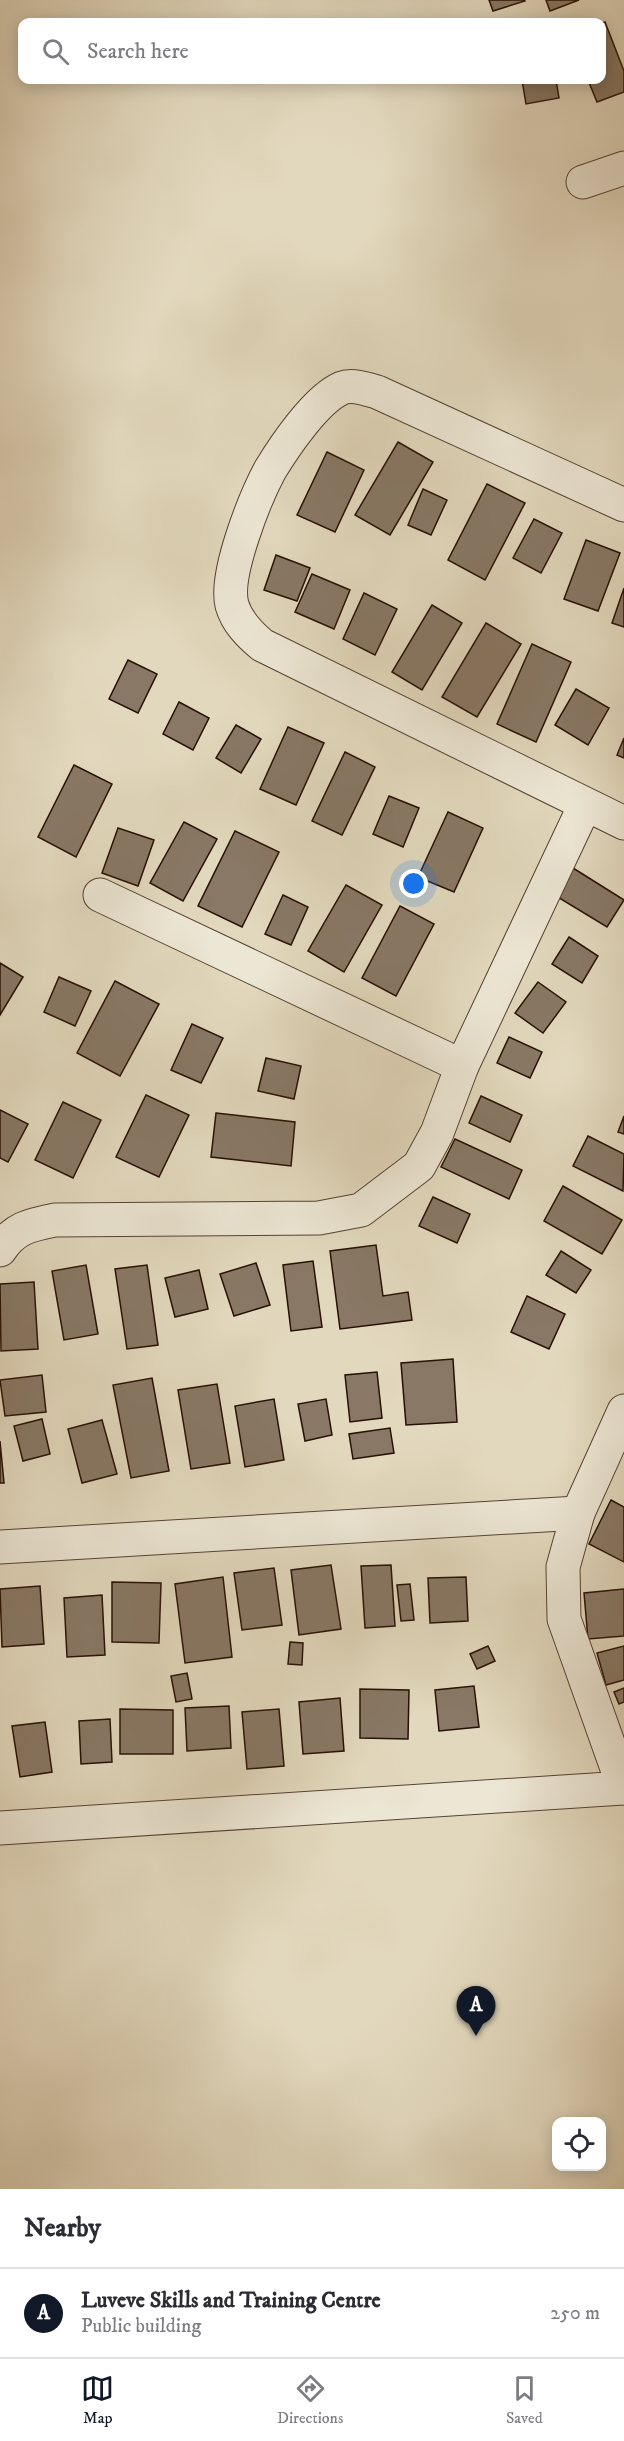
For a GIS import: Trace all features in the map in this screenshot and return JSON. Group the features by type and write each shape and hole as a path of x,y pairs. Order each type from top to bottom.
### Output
{"street":[{"path":"583,182 624,168"},
{"path":"624,505 377,392 361,387 343,388 328,397 308,419 270,471 239,547 231,590 232,605 239,620 247,632 262,645 624,823"},
{"path":"0,1250 9,1236 31,1225 55,1220 319,1218 361,1210 419,1166 436,1133 462,1066 585,805"},
{"path":"100,895 462,1066"},
{"path":"0,1828 624,1788 564,1619 563,1567 578,1513 624,1411"},
{"path":"0,1547 578,1513"}],"building":[{"path":"489,0 524,0 525,1 493,11"},
{"path":"546,0 579,0 550,11"},
{"path":"606,25 624,71 624,92 597,102 590,84 606,84"},
{"path":"523,84 557,84 559,98 526,104"},
{"path":"398,442 433,462 390,535 355,515"},
{"path":"327,452 364,470 335,532 297,515"},
{"path":"487,484 525,503 485,580 448,560"},
{"path":"423,489 447,500 431,535 408,525"},
{"path":"534,519 562,533 541,573 513,558"},
{"path":"586,540 620,553 598,611 564,599"},
{"path":"276,555 310,568 297,601 264,590"},
{"path":"312,574 350,590 334,629 295,612"},
{"path":"624,588 624,627 612,623"},
{"path":"364,593 397,609 375,655 343,639"},
{"path":"432,605 462,623 422,690 392,672"},
{"path":"486,623 521,644 477,717 442,697"},
{"path":"532,644 571,662 536,742 497,724"},
{"path":"128,660 157,674 138,713 109,699"},
{"path":"576,689 609,708 588,745 555,725"},
{"path":"179,702 209,718 193,750 163,734"},
{"path":"236,725 261,739 241,773 216,758"},
{"path":"288,727 324,743 296,805 260,789"},
{"path":"624,738 624,758 617,755"},
{"path":"345,752 375,767 342,835 312,821"},
{"path":"74,765 112,784 76,857 38,837"},
{"path":"389,796 419,808 403,847 373,834"},
{"path":"448,812 483,828 454,892 418,877"},
{"path":"184,822 217,839 183,901 150,883"},
{"path":"118,828 154,840 138,886 102,873"},
{"path":"235,831 279,852 242,927 198,906"},
{"path":"573,868 624,900 607,927 556,896"},
{"path":"346,885 382,905 344,972 308,951"},
{"path":"283,895 308,907 291,945 265,934"},
{"path":"400,906 434,924 396,996 362,978"},
{"path":"569,937 598,956 582,983 552,964"},
{"path":"0,963 23,977 0,1015"},
{"path":"59,977 91,991 75,1026 44,1012"},
{"path":"115,981 159,1004 120,1076 77,1053"},
{"path":"538,982 566,1002 543,1033 515,1013"},
{"path":"192,1024 223,1038 201,1083 171,1070"},
{"path":"509,1037 542,1052 530,1078 497,1063"},
{"path":"266,1058 301,1066 294,1099 258,1091"},
{"path":"146,1095 189,1115 159,1177 116,1157"},
{"path":"481,1096 522,1115 510,1142 469,1123"},
{"path":"63,1102 101,1120 73,1178 35,1160"},
{"path":"0,1110 28,1124 8,1162 0,1158"},
{"path":"216,1113 295,1122 291,1166 211,1157"},
{"path":"624,1116 624,1134 618,1132"},
{"path":"588,1136 624,1154 623,1191 573,1166"},
{"path":"455,1139 522,1170 509,1199 441,1167"},
{"path":"563,1186 622,1220 602,1254 544,1221"},
{"path":"433,1197 470,1214 457,1243 419,1226"},
{"path":"376,1245 383,1296 408,1292 412,1320 340,1329 330,1251"},
{"path":"561,1251 591,1270 576,1293 546,1275"},
{"path":"313,1261 322,1327 291,1331 283,1265"},
{"path":"256,1263 270,1305 234,1316 220,1274"},
{"path":"86,1265 98,1334 64,1340 52,1271"},
{"path":"147,1265 158,1345 127,1349 115,1269"},
{"path":"199,1270 208,1309 175,1317 165,1278"},
{"path":"34,1282 38,1349 1,1351 0,1284"},
{"path":"527,1296 565,1314 549,1349 511,1332"},
{"path":"453,1359 457,1422 406,1425 401,1363"},
{"path":"377,1372 382,1418 350,1422 345,1375"},
{"path":"42,1375 46,1412 5,1416 0,1380"},
{"path":"152,1378 169,1471 131,1478 113,1385"},
{"path":"217,1384 230,1463 191,1469 178,1390"},
{"path":"274,1399 284,1460 245,1467 235,1406"},
{"path":"326,1399 332,1435 305,1441 298,1404"},
{"path":"42,1419 50,1454 23,1461 14,1426"},
{"path":"102,1420 117,1474 82,1483 68,1429"},
{"path":"390,1428 394,1453 353,1459 349,1434"},
{"path":"0,1441 4,1483 0,1483"},
{"path":"611,1500 624,1507 624,1562 589,1544"},
{"path":"331,1565 341,1629 299,1635 291,1570"},
{"path":"391,1565 395,1626 365,1628 361,1566"},
{"path":"274,1568 282,1625 242,1630 234,1573"},
{"path":"223,1577 232,1657 185,1663 175,1584"},
{"path":"466,1577 468,1621 430,1623 428,1578"},
{"path":"112,1582 161,1583 159,1643 112,1642"},
{"path":"410,1584 414,1620 401,1621 397,1585"},
{"path":"40,1586 44,1644 2,1647 0,1589"},
{"path":"624,1589 624,1636 588,1639 584,1593"},
{"path":"102,1595 105,1655 67,1657 64,1598"},
{"path":"290,1642 303,1643 302,1665 288,1664"},
{"path":"488,1646 495,1661 477,1669 470,1654"},
{"path":"624,1646 624,1680 606,1685 597,1653"},
{"path":"187,1673 192,1699 176,1702 171,1676"},
{"path":"474,1686 479,1727 439,1731 435,1690"},
{"path":"624,1688 624,1702 619,1704 614,1692"},
{"path":"360,1689 409,1690 408,1739 360,1738"},
{"path":"340,1698 344,1751 303,1754 299,1702"},
{"path":"229,1706 231,1748 187,1751 185,1708"},
{"path":"120,1709 173,1710 173,1754 120,1754"},
{"path":"279,1709 284,1766 247,1769 242,1712"},
{"path":"110,1719 112,1762 81,1764 79,1721"},
{"path":"45,1722 52,1772 20,1777 12,1726"}],"place":[{"name":"Luveve Skills and Training Centre","path":"476,2036"}]}
